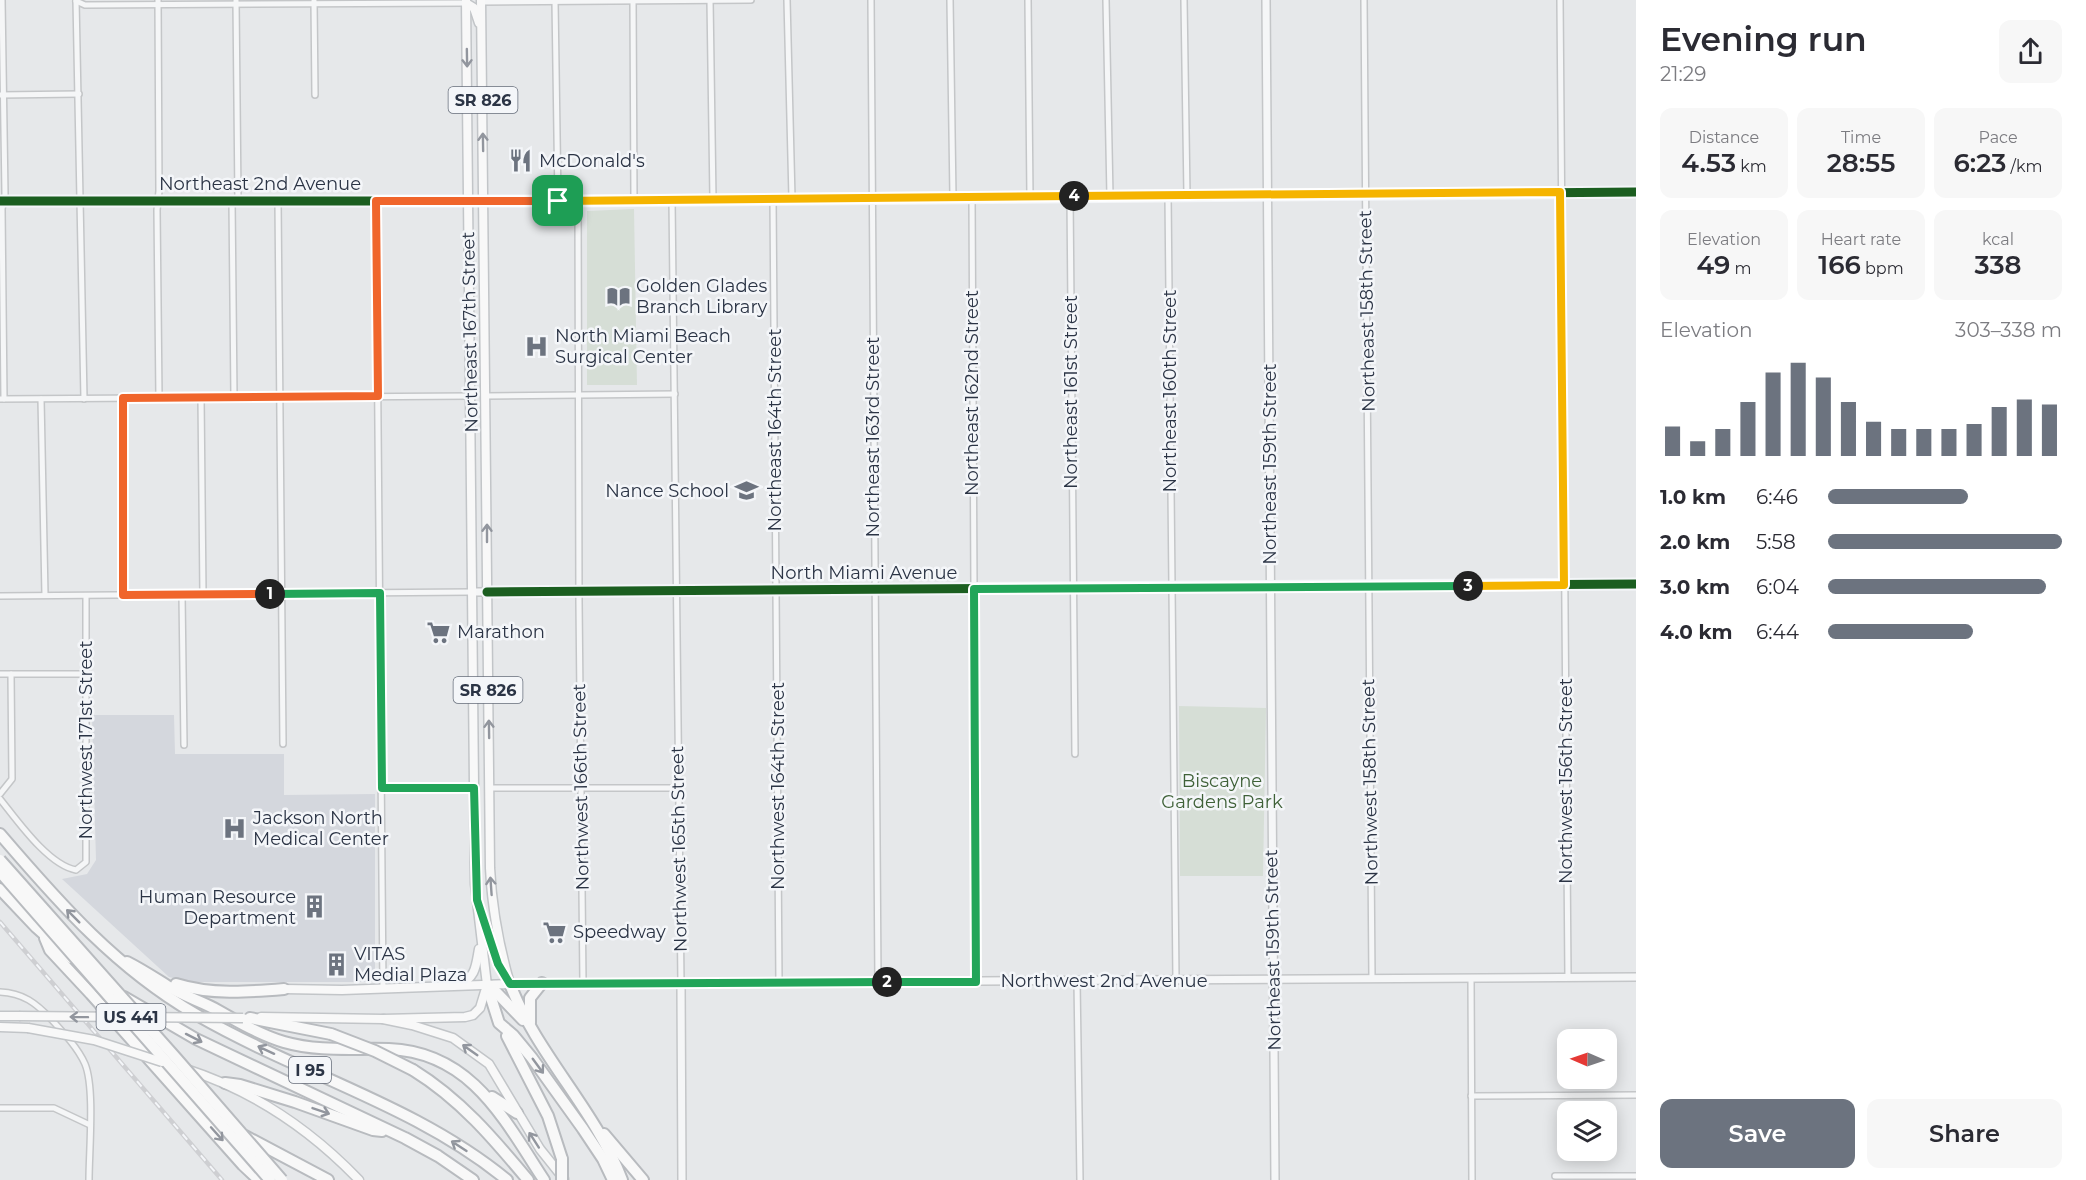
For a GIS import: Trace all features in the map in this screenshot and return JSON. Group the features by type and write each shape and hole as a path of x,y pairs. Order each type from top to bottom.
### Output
{"highway":[{"name":"I 95","path":"0,834 63,906 142,980 198,1016 246,1041 415,1120 465,1149 507,1180"},
{"path":"0,860 282,1180"},
{"path":"0,872 270,1180"},
{"name":"I 95","path":"0,889 43,934 95,977 171,1026 394,1132 438,1156 473,1180"},
{"path":"43,934 50,950 259,1180"},
{"path":"116,956 159,980 190,988 217,992 284,989"},
{"path":"159,980 164,985 272,1038 316,1049 396,1050 424,1054 457,1070 517,1113"},
{"path":"530,1027 530,998 542,983"},
{"name":"SR 826","path":"510,984 530,1027 593,1121 622,1180"},
{"name":"SR 826","path":"487,985 499,1023 513,1035 539,1067 588,1136 613,1180"},
{"path":"487,985 530,1027"},
{"path":"246,1018 331,1034 375,1051 413,1070 471,1114 528,1180"},
{"path":"499,1023 511,1041 548,1116 562,1159 564,1180"},
{"path":"225,1083 240,1085 307,1106 373,1130 394,1132"},
{"path":"477,1086 490,1100 544,1180"},
{"path":"178,1091 237,1132 328,1180"},
{"path":"593,1121 643,1180"}],"main road":[{"name":"Northeast 167th Street","path":"466,1 472,592"},
{"path":"466,1 474,8 482,32"},
{"name":"Northeast 167th Street","path":"480,1 487,592"},
{"path":"470,372 477,389 486,396"},
{"path":"471,396 479,402 486,416"},
{"name":"SR 826","path":"472,592 477,900 487,985"},
{"name":"SR 826","path":"487,592 491,894 500,950 510,984"},
{"path":"474,766 489,788"},
{"path":"477,900 498,964 510,984"},
{"path":"456,986 467,982 472,977 481,943"},
{"name":"Northwest 2nd Avenue","path":"284,989 383,989 510,984"},
{"path":"383,1019 469,1016 480,1008 487,985"},
{"name":"US 441","path":"0,1016 383,1019 424,1028 453,1038 489,1064 540,1149 564,1180"},
{"name":"US 441","path":"0,1027 28,1028 94,1040 225,1083 262,1101 291,1119 320,1142 359,1180"}],"street":[{"path":"3,0 2,399 471,396"},
{"path":"84,399 79,94 75,0 85,5 158,2 466,1"},
{"path":"710,0 713,199"},
{"path":"480,1 752,0"},
{"path":"787,0 792,198"},
{"name":"Northeast 163rd Street","path":"871,0 878,982"},
{"path":"950,0 953,197"},
{"path":"1028,0 1030,196"},
{"path":"1106,0 1110,196"},
{"path":"1184,0 1187,195"},
{"name":"Northeast 159th Street","path":"1266,0 1275,1180"},
{"name":"Northeast 158th Street","path":"1364,0 1368,586"},
{"name":"Northwest 156th Street","path":"1560,0 1568,977"},
{"path":"555,1 558,201"},
{"path":"633,1 634,200"},
{"path":"158,2 159,398"},
{"path":"234,397 236,2"},
{"path":"314,2 315,95"},
{"path":"2,95 79,94"},
{"name":"Northeast 2nd Avenue","path":"2,201 578,201 1636,192"},
{"name":"Northeast 160th Street","path":"1168,195 1176,980"},
{"name":"Northeast 162nd Street","path":"972,196 976,982"},
{"name":"Northeast 161st Street","path":"1070,196 1075,754"},
{"name":"Northeast 164th Street","path":"773,198 776,590"},
{"name":"Northwest 165th Street","path":"672,200 682,1180"},
{"path":"278,201 283,744"},
{"path":"376,201 383,989"},
{"name":"Northwest 166th Street","path":"578,201 579,591 584,983"},
{"path":"486,396 675,394"},
{"path":"201,397 203,595"},
{"path":"123,398 123,595"},
{"path":"41,399 45,595"},
{"name":"North Miami Avenue","path":"0,596 1636,584"},
{"name":"Northwest 158th Street","path":"1368,586 1371,979"},
{"name":"Northwest 164th Street","path":"776,590 779,983"},
{"path":"182,595 184,745"},
{"name":"Northwest 171st Street","path":"0,796 27,833 59,864 76,870 86,862 86,596"},
{"path":"0,674 86,674"},
{"path":"0,796 12,779 11,674"},
{"path":"382,788 474,788"},
{"path":"489,788 678,788"},
{"name":"Northwest 2nd Avenue","path":"510,984 1636,977"},
{"path":"1471,978 1472,1180"},
{"path":"1077,981 1080,1180"},
{"path":"0,992 26,997 38,1004 84,1061 90,1084 89,1180"},
{"path":"1471,1096 1636,1095"},
{"path":"0,1108 54,1108 90,1125"},
{"path":"1556,1176 1636,1176"}],"shaded area":[{"name":"Jackson North Medical Center","path":"92,715 174,715 175,754 284,754 284,795 375,794 375,982 191,982 169,977 62,879 87,874 96,860"}],"green space":[{"path":"634,209 637,385 587,385 587,211"},
{"name":"Biscayne Gardens Park","path":"1179,706 1266,708 1263,876 1180,876"}],"railway":[{"path":"0,922 222,1180"}],"cycle path":[{"path":"0,201 578,201 1636,192"},
{"path":"487,592 1636,584"}],"place":[{"name":"McDonald's","path":"521,161"},
{"name":"Golden Glades Branch Library","path":"618,296"},
{"name":"North Miami Beach Surgical Center","path":"537,346"},
{"name":"Nance School","path":"747,491"},
{"name":"Marathon","path":"439,632"},
{"name":"Jackson North Medical Center","path":"235,828"},
{"name":"Human Resource Department","path":"314,907"},
{"name":"Speedway","path":"555,932"},
{"name":"VITAS Medial Plaza","path":"336,964"}],"route":[{"path":"1560,192 1564,585 974,589 976,982 510,984 498,964 477,900 474,788 382,788 380,593 123,595 123,398 378,396 376,201 558,201 1560,192"}]}
